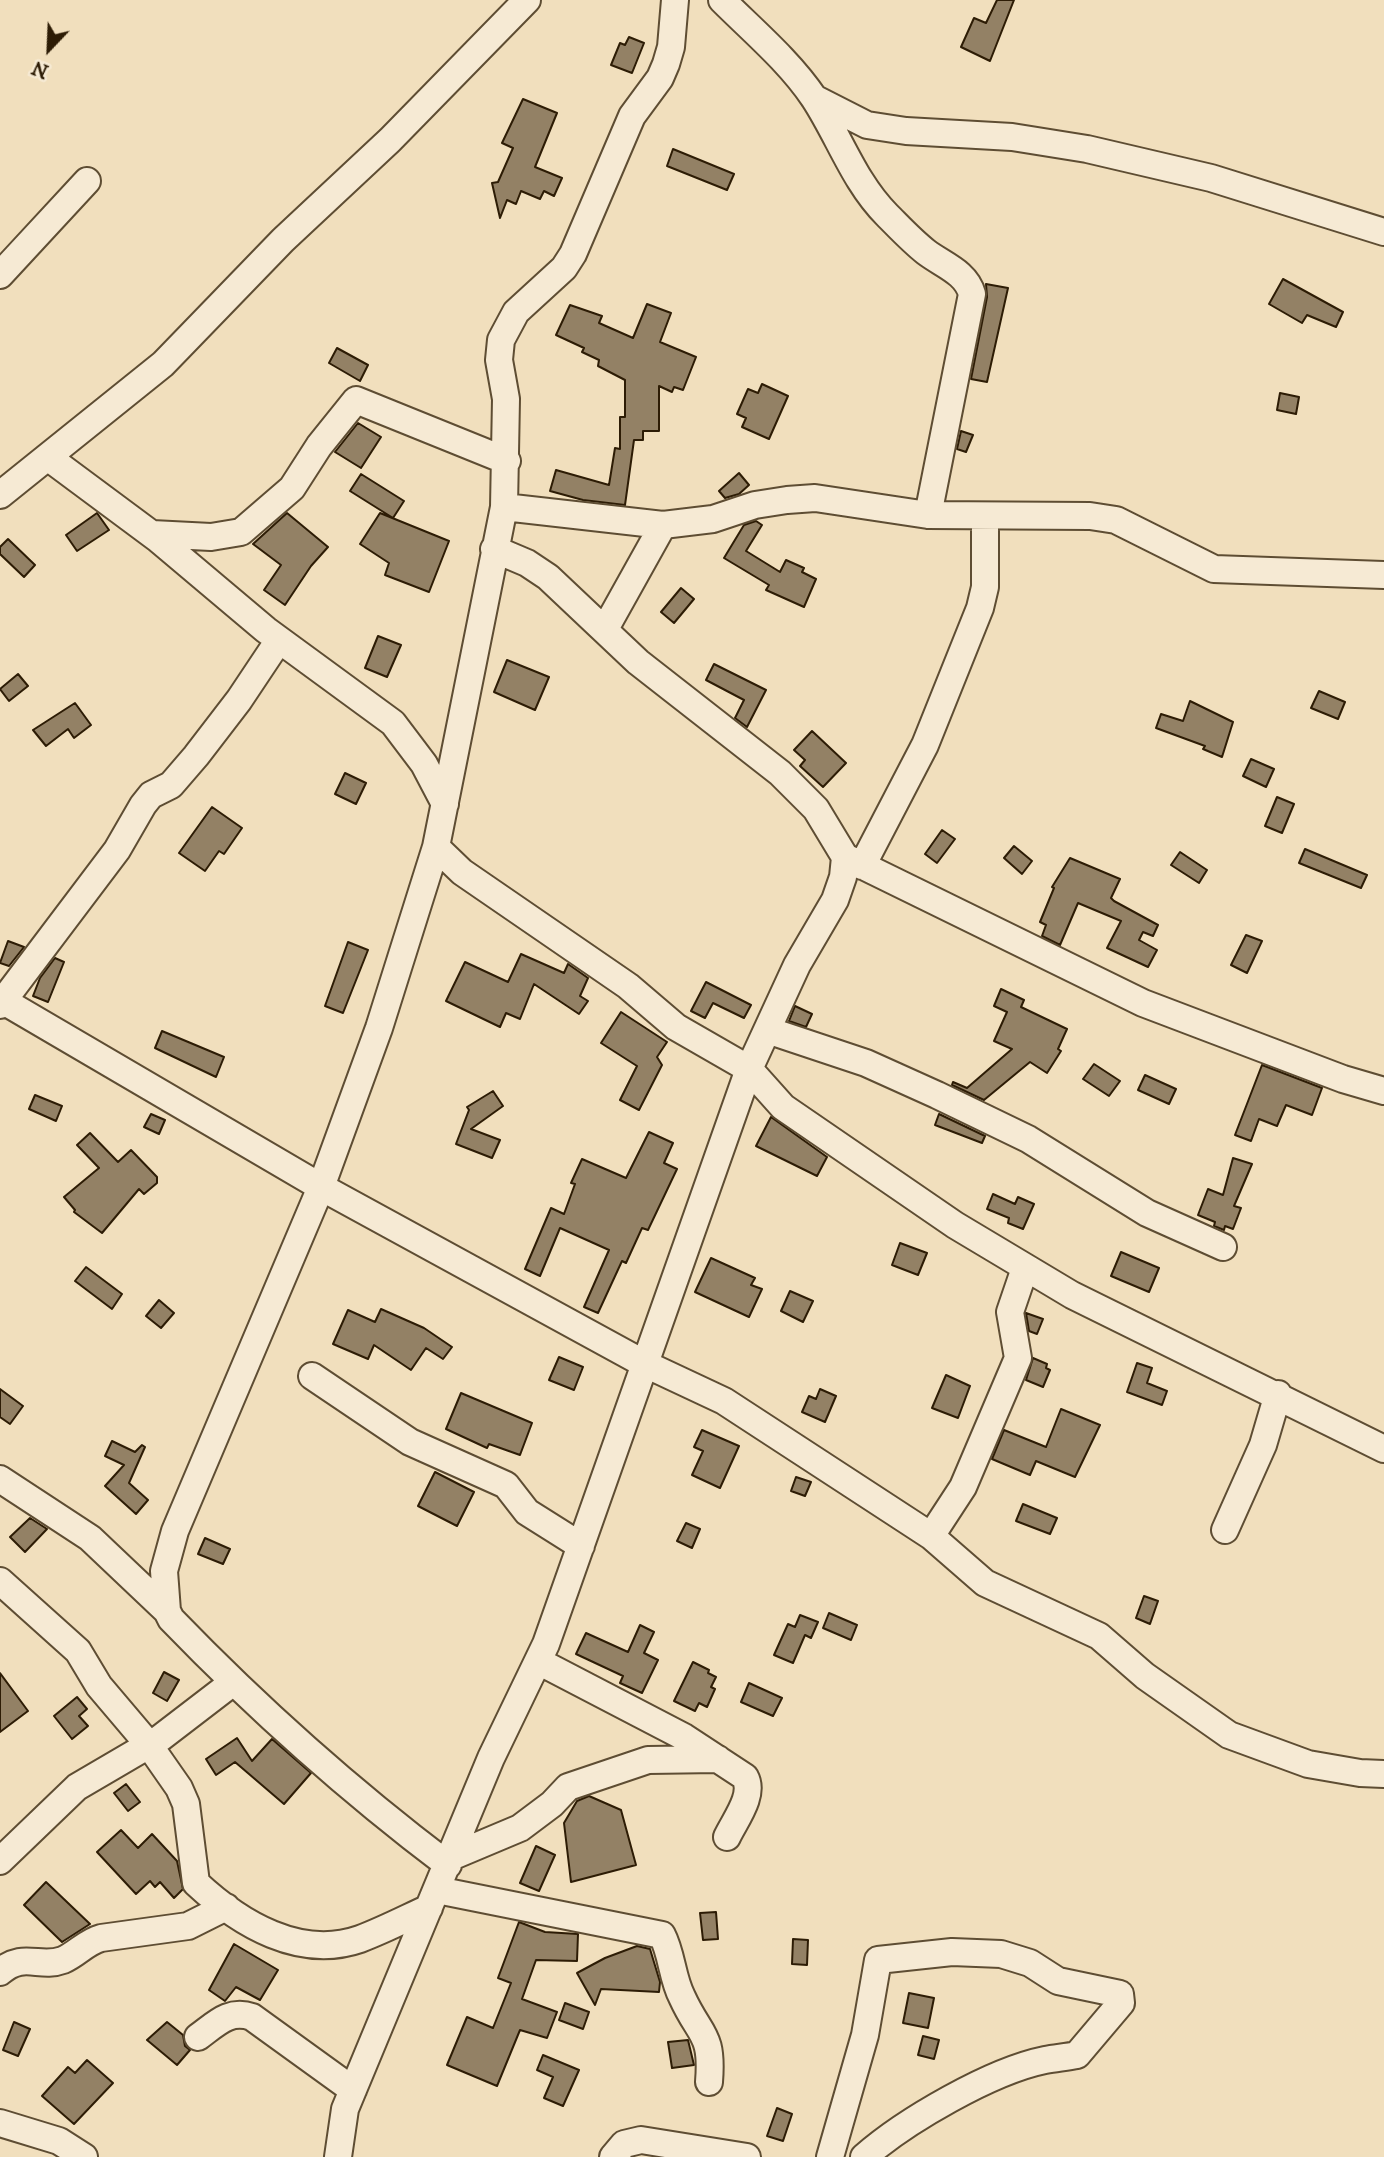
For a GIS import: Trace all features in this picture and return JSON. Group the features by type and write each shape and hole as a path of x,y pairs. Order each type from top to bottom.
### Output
{"street":[{"path":"0,495 163,364 283,240 390,140 527,0"},
{"path":"167,1611 164,1571 175,1531 321,1187 379,1028 436,847 504,507 507,461 506,398 499,360 504,330 516,312 564,268 573,254 632,116 660,78 666,64 671,47 674,0"},
{"path":"722,0 797,75 814,98 860,180 881,209 908,237 954,270 970,287 972,295 928,515"},
{"path":"814,98 867,125 906,131 1012,137 1087,149 1211,178 1384,232"},
{"path":"0,275 87,181"},
{"path":"152,534 211,537 241,532 292,488 319,446 356,400 507,461"},
{"path":"49,458 152,534 279,640 401,731 424,764 445,804"},
{"path":"504,507 663,526 713,519 755,505 806,499 928,515 1109,518 1148,534 1207,566 1222,570 1384,575"},
{"path":"338,2157 345,2109 491,1758 538,1661 749,1069 797,965 835,900 843,877 925,745 980,608 985,587 985,517"},
{"path":"606,629 663,526"},
{"path":"494,548 527,563 548,577 665,686 780,773 816,809 853,861 1143,1003 1343,1079 1384,1091"},
{"path":"279,640 240,700 196,756 171,785 143,804 117,850 1,1002 321,1187 643,1363 724,1401 931,1536 985,1583 1091,1631 1145,1676 1236,1739 1308,1764 1384,1774"},
{"path":"436,847 462,872 628,986 676,1027 749,1069 783,1107 955,1226 1025,1268 1175,1347 1278,1394 1384,1449"},
{"path":"767,1030 866,1063 937,1095 1028,1139 1147,1213 1223,1247"},
{"path":"931,1536 963,1487 1018,1358 1010,1311 1025,1268"},
{"path":"312,1376 410,1442 506,1485 527,1512 581,1546"},
{"path":"1225,1530 1263,1445 1278,1394"},
{"path":"0,1479 90,1538 167,1611 232,1683 396,1826 450,1861"},
{"path":"0,1581 78,1651 110,1701 149,1745 186,1804 196,1883 226,1908 269,1934 295,1944 315,1947 359,1940 433,1899 662,1935 682,1998 708,2040 711,2053 709,2082"},
{"path":"538,1661 684,1737 745,1777 748,1785 745,1801 727,1837"},
{"path":"4,1848 77,1787 149,1745 232,1683"},
{"path":"450,1861 520,1828 552,1804 568,1787 648,1760 718,1759"},
{"path":"0,1972 24,1960 60,1961 90,1941 101,1938 188,1926 226,1908"},
{"path":"830,2157 865,2035 878,1960 952,1952 1001,1954 1030,1963 1058,1981 1120,1994 1121,2003 1077,2055 1044,2060 1009,2071 891,2133 864,2157"},
{"path":"198,2037 228,2016 240,2013 252,2017 353,2090"},
{"path":"0,2123 59,2141 84,2157"},
{"path":"613,2157 624,2144 641,2140 747,2157"}],"building":[{"path":"997,0 1014,0 990,61 961,47 974,18 986,23"},
{"path":"629,37 644,43 632,73 611,65 620,43 625,45"},
{"path":"523,99 557,113 535,167 562,178 554,196 544,191 540,199 521,191 516,204 507,200 500,218 492,183 498,182 513,148 502,143"},
{"path":"673,149 734,174 727,190 667,166"},
{"path":"1283,279 1343,312 1336,327 1307,315 1302,323 1269,304"},
{"path":"986,284 1008,288 987,382 971,379 987,297"},
{"path":"647,304 671,313 660,342 696,357 683,390 674,387 672,392 659,386 659,431 643,431 643,440 634,440 625,505 583,500 550,491 556,470 609,485 615,448 620,449 620,417 625,417 625,380 598,366 599,360 582,352 584,348 556,335 570,305 602,316 599,323 633,338"},
{"path":"337,348 368,365 360,381 329,363"},
{"path":"762,384 788,396 769,439 742,427 746,418 737,414 748,389 758,393"},
{"path":"1280,393 1299,397 1296,414 1277,410"},
{"path":"358,423 381,437 361,468 335,452"},
{"path":"961,431 973,435 966,452 957,449"},
{"path":"739,473 749,485 739,494 725,498 719,491"},
{"path":"361,474 404,501 393,518 350,491"},
{"path":"97,513 109,530 77,551 66,535"},
{"path":"287,513 328,547 311,566 285,605 264,590 281,565 253,544"},
{"path":"380,513 449,541 429,592 385,575 389,563 360,544"},
{"path":"756,521 762,525 746,551 780,572 786,560 804,568 802,572 816,579 804,607 766,590 769,585 724,558 744,525"},
{"path":"8,539 35,565 24,577 0,554 0,547"},
{"path":"681,588 694,599 674,623 661,612"},
{"path":"378,636 401,645 387,677 365,668"},
{"path":"507,660 549,677 535,710 494,692"},
{"path":"714,664 766,690 747,727 735,718 744,700 706,680"},
{"path":"18,674 28,686 9,701 0,689"},
{"path":"1319,691 1345,702 1338,719 1311,708"},
{"path":"1190,701 1233,722 1222,757 1203,749 1205,746 1156,728 1161,714 1183,721"},
{"path":"75,703 91,725 74,738 68,729 46,746 33,730"},
{"path":"812,731 846,763 823,787 800,766 805,760 794,750"},
{"path":"1251,759 1274,769 1266,787 1243,776"},
{"path":"345,773 366,783 356,804 335,794"},
{"path":"1277,797 1294,804 1282,833 1265,826"},
{"path":"212,807 242,828 224,854 219,851 205,871 179,853"},
{"path":"942,830 955,839 937,863 925,854"},
{"path":"1014,846 1032,861 1022,874 1004,858"},
{"path":"1305,849 1367,875 1361,888 1299,863"},
{"path":"1180,852 1207,870 1199,883 1171,865"},
{"path":"1070,858 1120,879 1111,898 1158,925 1153,936 1143,932 1139,940 1157,950 1148,967 1107,948 1121,921 1078,903 1060,945 1042,936 1046,925 1040,922 1054,888 1052,887"},
{"path":"1246,935 1262,941 1247,973 1231,965"},
{"path":"8,941 24,947 9,966 0,963"},
{"path":"348,942 368,950 343,1013 325,1006"},
{"path":"521,954 564,973 568,964 588,978 580,996 588,1001 579,1014 534,984 520,1019 506,1013 500,1027 446,1001 465,962 508,982"},
{"path":"55,958 64,962 48,1002 33,996 40,978"},
{"path":"706,982 751,1005 744,1018 713,1003 705,1018 691,1011"},
{"path":"1001,989 1024,1000 1021,1007 1067,1029 1058,1049 1061,1051 1047,1073 1030,1062 984,1100 952,1085 953,1082 967,1088 1012,1049 994,1041 1007,1012 994,1006"},
{"path":"795,1006 812,1014 806,1027 789,1021"},
{"path":"621,1012 667,1042 657,1057 662,1065 639,1110 620,1100 637,1066 601,1043"},
{"path":"162,1031 224,1057 216,1077 155,1048"},
{"path":"1094,1064 1120,1081 1109,1096 1083,1079"},
{"path":"1262,1065 1322,1088 1312,1115 1286,1105 1277,1126 1259,1119 1251,1141 1235,1135"},
{"path":"1145,1075 1176,1089 1169,1104 1138,1090"},
{"path":"493,1091 503,1106 471,1129 500,1140 492,1158 456,1144 469,1110 467,1107"},
{"path":"35,1095 62,1106 56,1121 29,1109"},
{"path":"151,1114 165,1120 159,1134 144,1127"},
{"path":"939,1114 985,1136 982,1143 935,1125"},
{"path":"771,1117 827,1157 817,1176 756,1146"},
{"path":"649,1132 673,1143 664,1163 677,1169 648,1230 642,1228 626,1263 622,1261 598,1313 584,1307 609,1250 560,1228 540,1276 525,1269 551,1208 564,1214 575,1184 571,1183 582,1159 626,1178"},
{"path":"90,1133 118,1162 131,1150 157,1177 157,1183 144,1194 139,1189 102,1233 74,1212 64,1197 99,1168 77,1145"},
{"path":"1233,1158 1252,1164 1234,1206 1241,1208 1233,1229 1225,1226 1224,1230 1214,1226 1215,1222 1198,1215 1208,1189 1223,1195"},
{"path":"993,1194 1015,1204 1018,1197 1034,1204 1023,1229 1008,1223 1009,1218 987,1209"},
{"path":"900,1243 927,1253 918,1275 892,1265"},
{"path":"1121,1252 1159,1268 1149,1292 1111,1276"},
{"path":"711,1258 755,1278 751,1285 762,1289 749,1317 695,1292"},
{"path":"86,1267 122,1294 112,1309 75,1281"},
{"path":"790,1291 813,1301 803,1322 781,1311"},
{"path":"159,1300 174,1313 161,1328 146,1316"},
{"path":"381,1309 424,1328 452,1347 443,1359 426,1348 411,1370 374,1345 368,1359 333,1344 348,1310 375,1322"},
{"path":"1026,1313 1043,1319 1037,1334 1029,1331"},
{"path":"559,1357 583,1367 574,1390 549,1380"},
{"path":"1033,1358 1047,1364 1046,1368 1050,1370 1043,1387 1026,1380"},
{"path":"1137,1363 1152,1368 1147,1383 1167,1391 1162,1405 1127,1392"},
{"path":"946,1375 970,1386 958,1418 932,1408"},
{"path":"0,1389 23,1406 10,1424 0,1417"},
{"path":"820,1389 836,1396 825,1422 802,1412 809,1396 816,1399"},
{"path":"461,1393 532,1423 520,1455 489,1444 487,1448 446,1429"},
{"path":"1061,1409 1100,1425 1075,1477 1036,1461 1030,1475 992,1459 1004,1430 1046,1447"},
{"path":"702,1430 739,1446 720,1488 692,1475 703,1451 694,1447"},
{"path":"112,1441 135,1452 142,1445 145,1447 129,1483 148,1500 136,1514 105,1486 124,1465 105,1456"},
{"path":"435,1472 474,1492 457,1526 418,1506"},
{"path":"796,1477 811,1482 805,1496 791,1491"},
{"path":"1023,1504 1057,1518 1050,1534 1016,1521"},
{"path":"30,1518 47,1529 25,1552 10,1537"},
{"path":"686,1523 700,1529 692,1548 677,1541"},
{"path":"205,1538 230,1549 223,1564 198,1554"},
{"path":"1144,1596 1158,1601 1150,1624 1136,1618"},
{"path":"829,1613 857,1625 851,1640 823,1628"},
{"path":"800,1615 818,1622 811,1638 805,1635 793,1663 774,1655 788,1624 795,1627"},
{"path":"640,1625 654,1632 644,1653 658,1660 642,1693 620,1683 623,1676 576,1654 586,1633 628,1652"},
{"path":"693,1662 716,1677 711,1687 715,1689 707,1707 699,1703 695,1711 674,1701"},
{"path":"164,1672 179,1680 167,1701 153,1693"},
{"path":"0,1673 28,1711 0,1732"},
{"path":"749,1683 782,1698 773,1716 741,1702"},
{"path":"77,1697 87,1709 79,1716 88,1726 72,1739 54,1716"},
{"path":"237,1738 252,1761 272,1739 311,1773 284,1804 235,1762 216,1775 206,1759"},
{"path":"126,1784 140,1802 128,1811 114,1793"},
{"path":"589,1796 621,1810 636,1865 571,1882 564,1823 577,1801"},
{"path":"121,1830 138,1848 152,1834 177,1861 183,1889 174,1898 160,1882 155,1887 150,1881 136,1894 97,1852"},
{"path":"536,1846 555,1855 539,1891 520,1883"},
{"path":"46,1882 90,1924 62,1942 24,1905"},
{"path":"716,1912 718,1939 703,1940 700,1913"},
{"path":"519,1922 545,1932 578,1934 577,1961 536,1960 522,1999 557,2012 547,2038 520,2030 497,2086 447,2065 467,2017 493,2028 511,1983 498,1978"},
{"path":"793,1939 808,1940 807,1965 792,1964"},
{"path":"234,1944 278,1970 260,2000 236,1987 225,2001 209,1990"},
{"path":"637,1946 650,1949 660,1982 659,1992 601,1989 595,2005 577,1973 605,1958"},
{"path":"909,1993 934,1998 928,2028 903,2023"},
{"path":"565,2003 589,2012 583,2029 559,2020"},
{"path":"14,2022 30,2029 18,2056 3,2050"},
{"path":"167,2022 183,2035 185,2046 190,2050 177,2065 147,2040"},
{"path":"923,2036 939,2040 934,2059 918,2055"},
{"path":"688,2040 694,2065 672,2068 668,2042"},
{"path":"543,2055 579,2070 563,2106 544,2098 553,2077 537,2070"},
{"path":"87,2060 113,2083 74,2124 42,2096 68,2067 75,2073"},
{"path":"777,2108 792,2114 783,2141 767,2136"}]}
